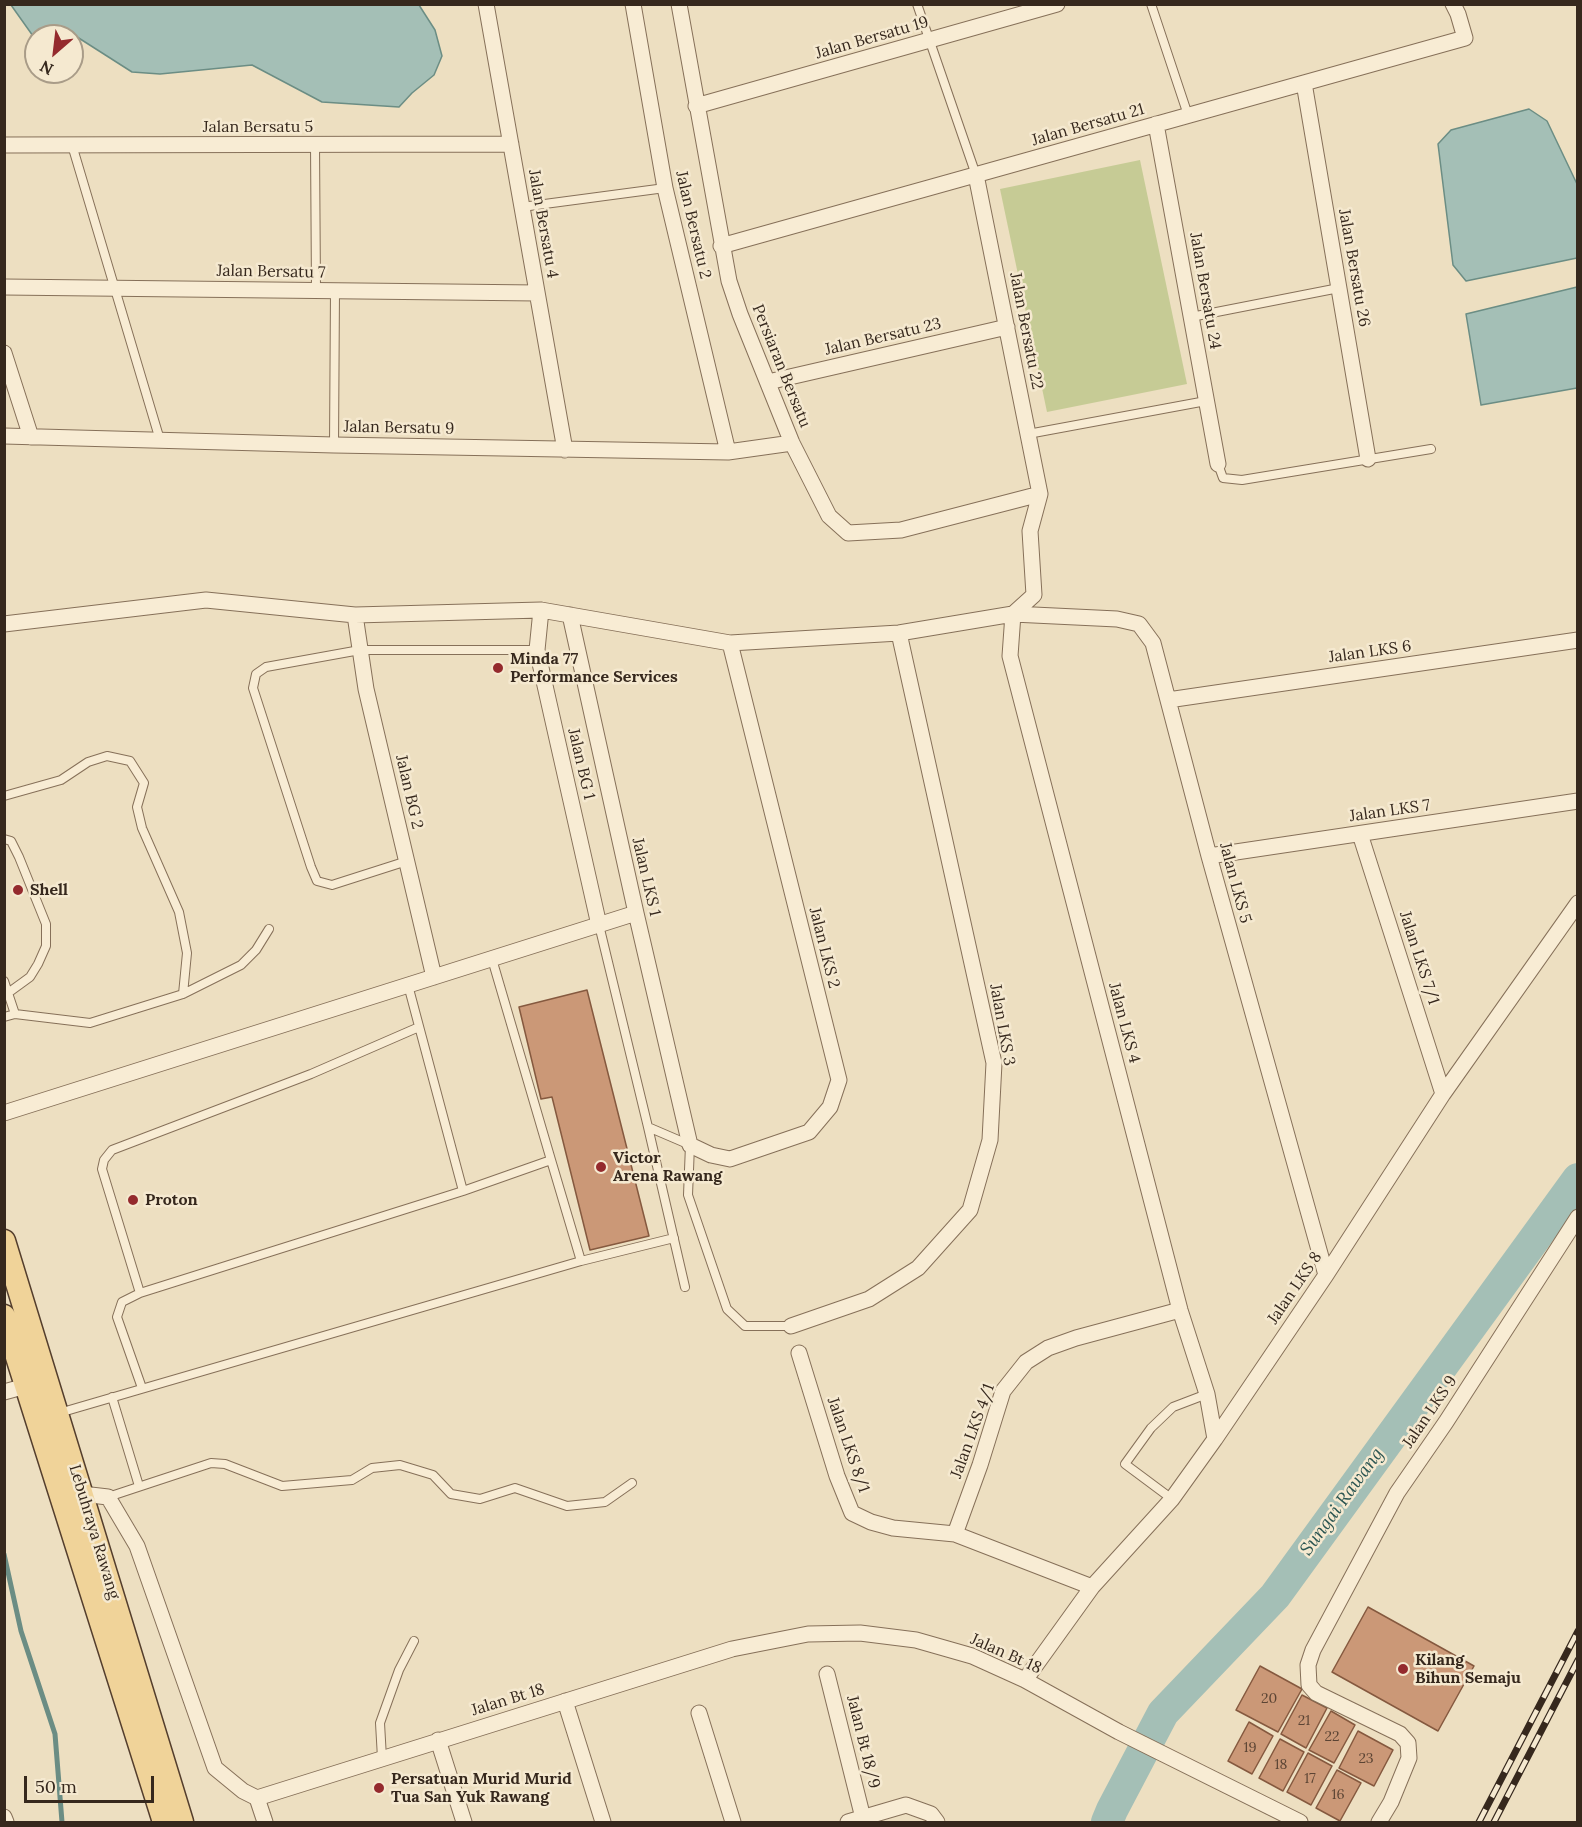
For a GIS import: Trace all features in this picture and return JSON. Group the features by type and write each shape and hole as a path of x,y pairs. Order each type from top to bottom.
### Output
{"main road":[{"name":"Lebuhraya Rawang","path":"4,1241 182,1822"},
{"name":"Lebuhraya Rawang","path":"4,1316 15,1389 164,1822"}],"street":[{"name":"Jalan Bersatu 2","path":"633,4 664,188 728,452"},
{"name":"Persiaran Bersatu","path":"679,4 729,281 792,443 829,516 848,533 902,530 1040,494"},
{"name":"Jalan Bersatu 19","path":"696,106 1057,4"},
{"name":"Jalan Bersatu 21","path":"721,246 1465,38 1453,4"},
{"name":"Jalan Bersatu 4","path":"486,5 565,450"},
{"name":"Jalan Bersatu 26","path":"1304,83 1368,459"},
{"name":"Jalan Bersatu 24","path":"1156,124 1218,464"},
{"name":"Jalan Bersatu 5","path":"4,145 511,144"},
{"name":"Jalan Bersatu 22","path":"976,175 1040,494"},
{"name":"Jalan Bersatu 7","path":"4,287 537,293"},
{"name":"Jalan Bersatu 23","path":"768,382 1007,327"},
{"path":"4,353 31,437"},
{"name":"Jalan Bersatu 9","path":"4,436 728,452 792,443"},
{"path":"4,624 206,600 355,615 541,610 730,643 899,633 1013,614 1034,595 1030,531 1040,494"},
{"name":"Jalan BG 1","path":"541,610 537,650 598,925"},
{"name":"Jalan LKS 5","path":"1013,614 1117,619 1139,624 1152,643 1326,1275"},
{"name":"Jalan LKS 4","path":"1013,614 1010,657 1180,1310 1207,1394 1215,1440"},
{"name":"Jalan BG 2","path":"355,615 366,689 434,977"},
{"name":"Jalan LKS 1","path":"570,615 690,1145"},
{"name":"Jalan LKS 3","path":"791,1326 869,1299 918,1268 970,1210 990,1140 994,1063 899,633"},
{"name":"Jalan LKS 6","path":"1168,700 1578,640"},
{"name":"Jalan LKS 2","path":"690,1145 711,1155 730,1159 809,1132 830,1107 838,1080 730,643"},
{"name":"Jalan LKS 7","path":"1209,856 1578,801"},
{"name":"Jalan LKS 7/1","path":"1360,834 1443,1094"},
{"name":"Jalan LKS 8","path":"1025,1680 1092,1587 1172,1499 1215,1440 1326,1275 1443,1094 1578,903"},
{"path":"4,1113 636,914"},
{"name":"Jalan LKS 9","path":"1379,1822 1391,1802 1409,1758 1408,1743 1400,1734 1316,1693 1309,1685 1308,1665 1313,1650 1397,1493 1446,1422 1577,1217"},
{"name":"Jalan LKS 4/1","path":"955,1534 1003,1391 1026,1362 1048,1348 1076,1338 1180,1310"},
{"name":"Jalan LKS 8/1","path":"799,1353 837,1476 852,1513 871,1522 893,1528 955,1534 1092,1587"},
{"path":"82,1494 108,1497 137,1546 215,1768 243,1791 257,1797 265,1822"},
{"name":"Jalan Bt 18","path":"257,1797 732,1649 808,1634 860,1633 916,1640 972,1656 1025,1680 1119,1732 1299,1822"},
{"name":"Jalan Bt 18/9","path":"827,1674 856,1820"},
{"path":"565,1701 603,1822"},
{"path":"699,1713 733,1822"},
{"path":"438,1740 464,1822"},
{"path":"856,1820 906,1805 931,1814 937,1822"},
{"path":"4,1817 6,1822"}],"lane":[{"path":"486,5 491,4"},
{"path":"917,4 976,175"},
{"path":"1150,4 1188,116"},
{"path":"315,144 316,290"},
{"path":"72,145 160,440"},
{"path":"522,207 664,188"},
{"path":"1191,317 1339,288"},
{"path":"334,445 335,290"},
{"path":"1028,434 1206,401"},
{"path":"1218,464 1223,478 1242,480 1431,448"},
{"path":"407,861 332,885 317,881 253,688 256,674 266,667 360,650 537,650"},
{"path":"4,796 61,780 88,762 107,756 130,761 144,783 136,807 142,828 179,912 187,953 183,994"},
{"path":"4,839 10,841 19,857 46,924 46,946 38,964 30,977 8,993"},
{"path":"598,925 685,1287"},
{"path":"4,1017 15,1014 90,1023 183,994 241,965 256,950 269,929"},
{"path":"492,959 581,1261"},
{"path":"4,981 15,1014"},
{"path":"408,985 463,1191"},
{"path":"140,1293 102,1169 104,1160 112,1150 311,1074 419,1027"},
{"path":"648,1127 690,1145 688,1195 727,1309 745,1326 791,1326"},
{"path":"142,1388 117,1317 122,1302 140,1293 463,1191 551,1160"},
{"path":"57,1413 581,1261 674,1238"},
{"path":"1172,1499 1125,1464 1151,1428 1173,1407 1207,1394"},
{"path":"112,1397 139,1486"},
{"path":"108,1497 211,1463 225,1464 282,1486 352,1480 372,1468 400,1465 433,1475 452,1494 480,1499 515,1488 567,1506 605,1502 632,1483"},
{"path":"382,1758 380,1723 382,1715 399,1670 414,1641"}],"green space":[{"path":"1140,160 1187,384 1047,412 1000,189"}],"water":[{"path":"11,5 419,5 435,30 442,56 434,75 399,107 322,102 252,65 160,74 132,72 84,41 84,24 24,24"},
{"path":"1529,109 1547,121 1577,184 1577,258 1466,281 1453,265 1438,144 1451,130"},
{"path":"1577,287 1577,388 1481,405 1466,314"}],"building":[{"name":"Victor Arena Rawang","path":"587,990 649,1236 590,1250 552,1097 541,1099 519,1007"},
{"name":"Kilang Bihun Semaju","path":"1368,1607 1474,1666 1438,1731 1332,1672"},
{"path":"1260,1666 1302,1689 1278,1732 1236,1710"},
{"path":"1302,1695 1327,1708 1306,1748 1281,1734"},
{"path":"1331,1711 1355,1725 1334,1763 1309,1750"},
{"path":"1249,1722 1273,1736 1252,1774 1228,1761"},
{"path":"1358,1731 1393,1750 1374,1786 1339,1768"},
{"path":"1280,1739 1304,1752 1283,1791 1259,1778"},
{"path":"1308,1753 1332,1766 1311,1805 1287,1792"},
{"path":"1337,1770 1361,1783 1340,1821 1316,1808"}],"waterway":[{"name":"Sungai Rawang","path":"1107,1822 1163,1713 1275,1596 1578,1179"},
{"path":"4,1554 21,1631 55,1734 62,1822"}],"railway":[{"path":"1479,1822 1578,1631"},
{"path":"1494,1822 1578,1660"}],"place":[{"name":"Minda 77 Performance Services","path":"498,668"},
{"name":"Shell","path":"18,890"},
{"name":"Victor Arena Rawang","path":"601,1167"},
{"name":"Proton","path":"133,1200"},
{"name":"Kilang Bihun Semaju","path":"1403,1669"},
{"name":"Persatuan Murid Murid Tua San Yuk Rawang","path":"379,1788"}]}
